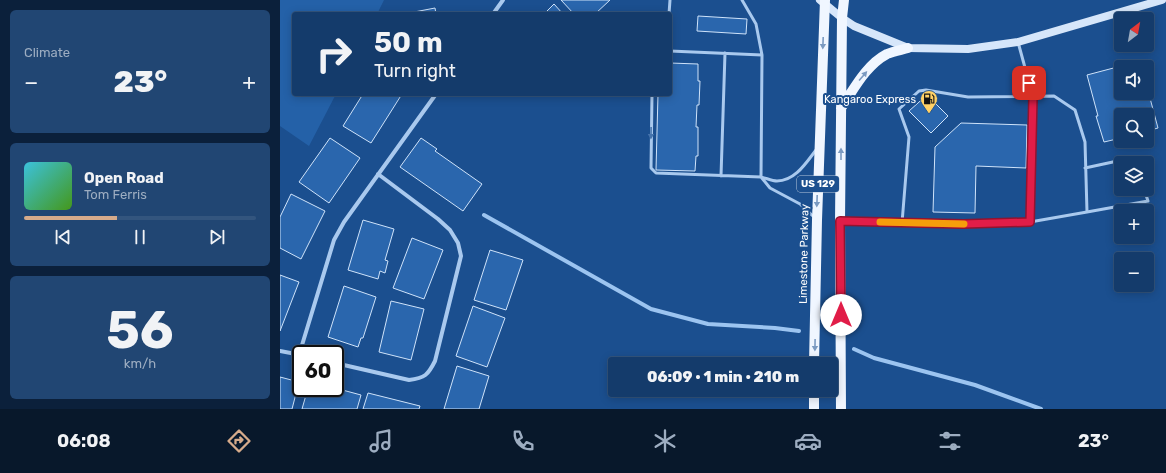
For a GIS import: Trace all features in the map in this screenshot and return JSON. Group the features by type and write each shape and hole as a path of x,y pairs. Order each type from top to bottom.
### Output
{"main road":[{"name":"US 129","path":"841,409 840,221 842,18 844,0"},
{"path":"841,108 858,82 880,58 889,53 908,48 968,49 1018,42 1162,0"},
{"path":"823,1 842,18 854,26 908,48"},
{"name":"Limestone Parkway","path":"814,357 823,1"},
{"path":"814,397 814,409"}],"street":[{"path":"494,12 503,0"},
{"path":"303,345 334,240 344,222 435,96"},
{"path":"344,365 409,380 421,379 429,372 436,361 461,256 458,243 450,230 438,219 378,174"},
{"path":"280,351 292,353"}],"lane":[{"path":"669,12 670,0"},
{"path":"742,0 756,24 762,55 761,177 770,188 800,204 817,220"},
{"path":"1018,42 1033,97 1030,222"},
{"path":"672,50 762,55"},
{"path":"721,176 725,54"},
{"path":"902,223 910,137 899,109 919,91 926,90 968,98 1054,96 1075,110 1084,142 1087,212"},
{"path":"652,96 651,168 656,173 761,177 777,181 789,178 804,166 819,146"},
{"path":"1085,168 1114,162"},
{"path":"840,221 963,224 1030,222 1148,202 1146,196"}],"shaded area":[{"path":"280,0 384,0 378,12 292,12 292,96 335,96 309,146 280,126"}],"building":[{"path":"561,0 610,0 597,12 572,12"},
{"path":"554,4 561,12 546,12"},
{"path":"435,8 436,12 414,12"},
{"path":"698,16 747,19 746,34 697,31"},
{"path":"672,63 698,64 698,81 700,81 696,127 698,127 698,156 696,156 695,171 656,170 658,96 672,96"},
{"path":"1114,68 1114,100 1150,100 1153,108 1114,108 1114,140 1104,142 1096,116 1098,116 1087,75"},
{"name":"Kangaroo Express","path":"927,95 948,116 931,133 909,111"},
{"path":"362,96 401,96 371,143 343,126"},
{"path":"1154,113 1158,128 1154,129"},
{"path":"961,123 1027,125 1026,168 976,166 975,213 933,212 935,147"},
{"path":"330,138 360,158 329,203 299,182"},
{"path":"421,138 437,149 435,151 482,184 463,211 400,167"},
{"path":"291,194 325,211 301,259 280,248 280,217"},
{"path":"363,220 394,229 385,260 388,261 385,273 380,271 378,279 348,270"},
{"path":"412,238 443,250 424,299 393,288"},
{"path":"490,250 523,260 506,310 474,300"},
{"path":"280,275 299,282 280,331"},
{"path":"344,286 376,297 363,338 361,338 358,347 328,337"},
{"path":"391,301 424,309 411,360 379,352"},
{"path":"473,306 505,318 487,367 456,356"},
{"path":"457,366 489,376 479,409 444,409"},
{"path":"280,377 292,380 292,397 295,397 292,409 280,409"},
{"path":"344,390 361,395 357,409 302,409 305,397 344,397"},
{"path":"368,393 420,406 419,409 363,409"}],"waterway":[{"path":"484,215 651,309 708,324 799,331"},
{"path":"854,349 874,358 975,385 1041,409"}],"slow traffic":[{"path":"880,222 964,224"}],"place":[{"name":"Kangaroo Express","path":"929,114"}],"route":[{"path":"841,315 840,221 963,224 1030,222 1033,97 1029,83"}]}
